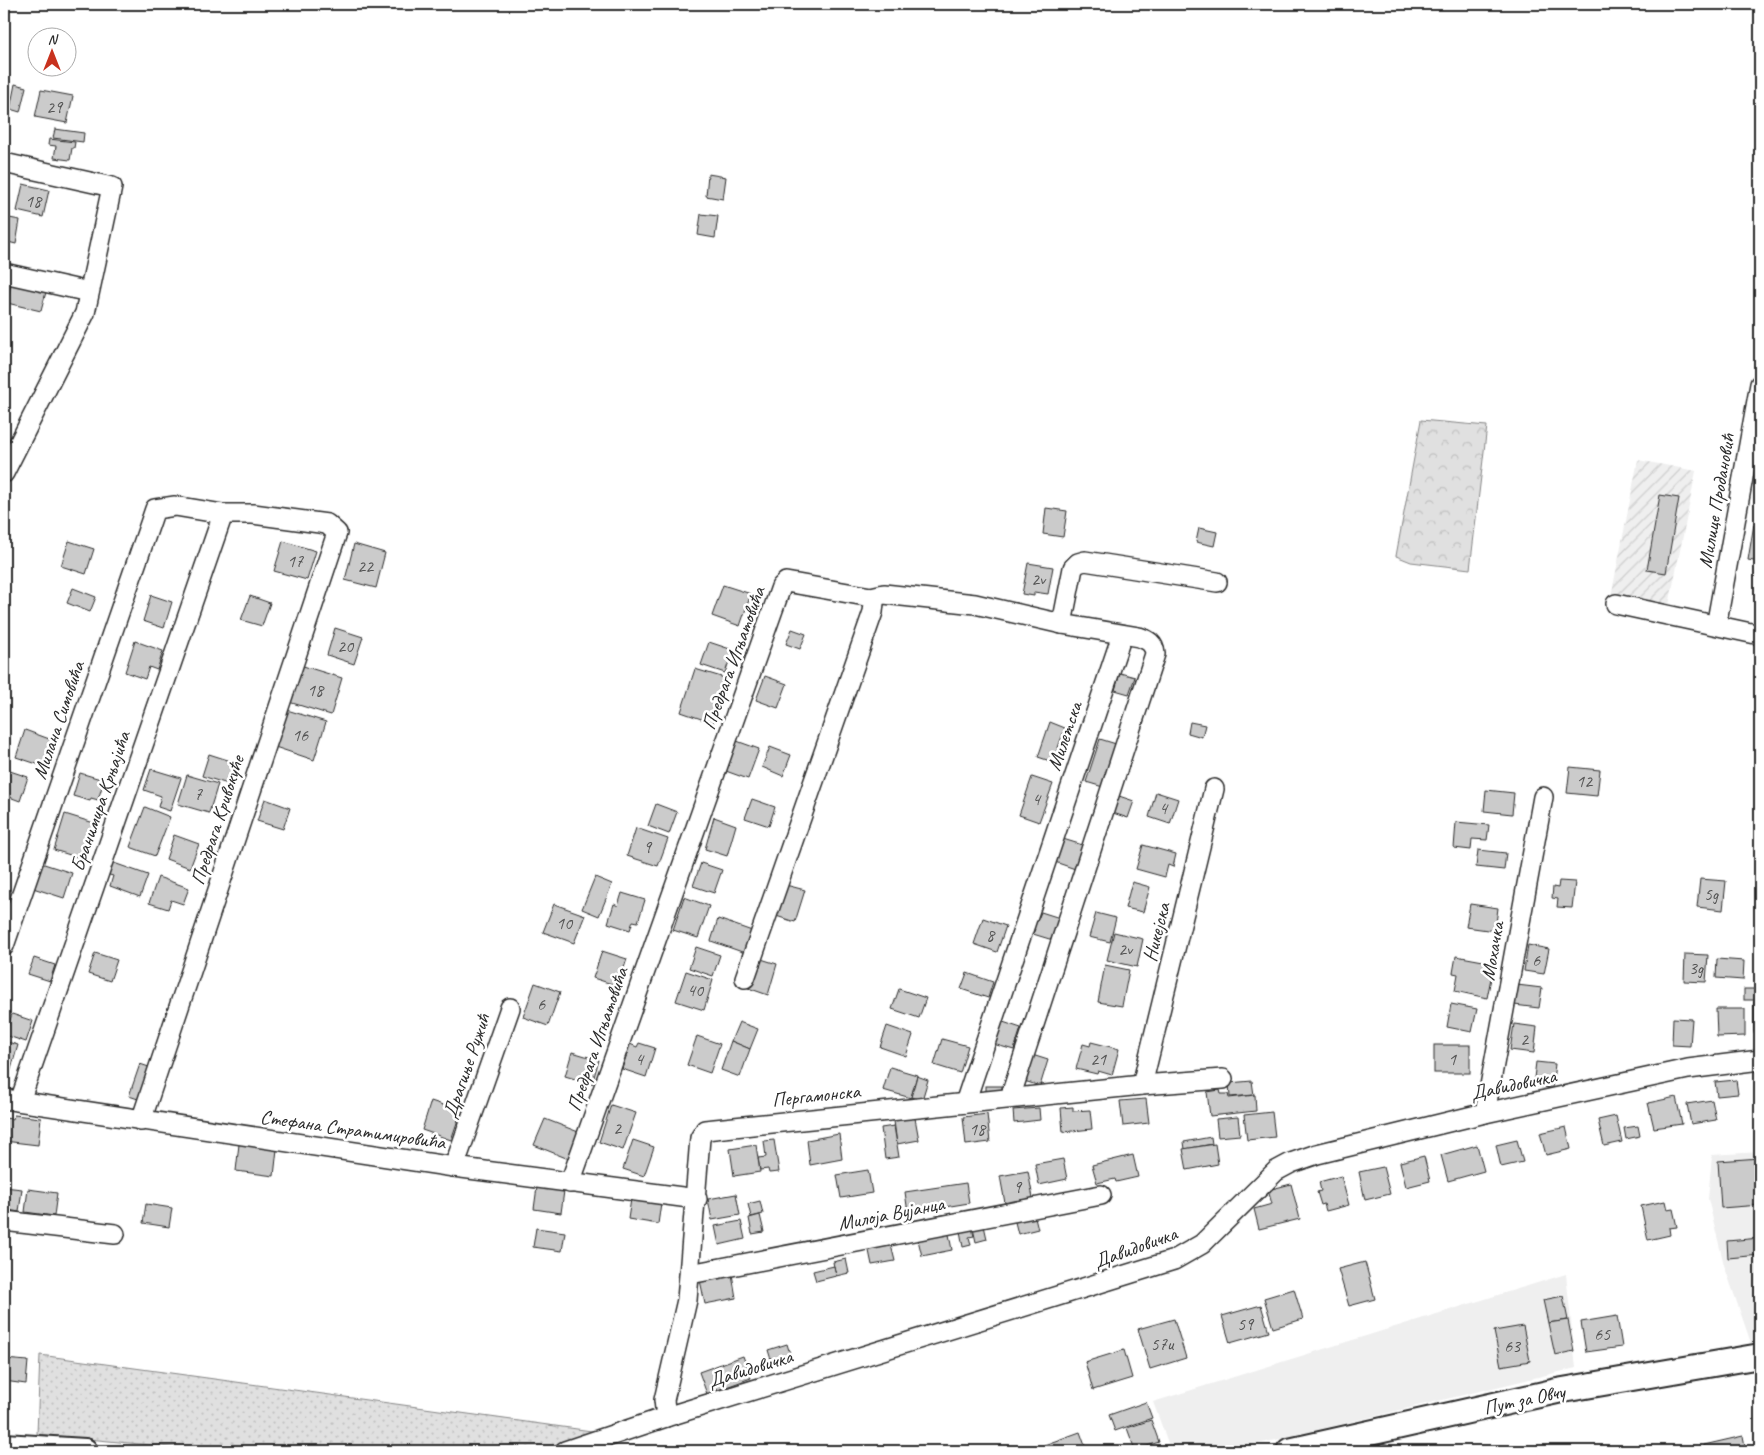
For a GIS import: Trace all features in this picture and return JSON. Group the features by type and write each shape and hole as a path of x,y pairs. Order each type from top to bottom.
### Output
{"street":[{"path":"4,163 112,188 79,328 4,473"},
{"path":"4,273 89,292"},
{"name":"Милице Продановић","path":"1719,625 1718,621 1760,384"},
{"name":"Милана Симовића","path":"4,946 156,509 175,506 223,514"},
{"name":"Предрага Кривокуће","path":"141,1121 337,533 327,524 253,514 223,514"},
{"name":"Бранимира Крњајића","path":"12,1100 223,514"},
{"path":"1062,624 1070,578 1078,563 1085,561 1217,582"},
{"name":"Предрага Игњатовића","path":"570,1183 781,587 786,582 871,597"},
{"path":"745,978 873,612 874,603 871,597 884,594 975,604 1062,624 1147,640 1154,646 1155,654 1010,1098"},
{"path":"1616,604 1760,635"},
{"name":"Милетска","path":"965,1102 1122,635"},
{"name":"Никејска","path":"1142,1085 1214,789"},
{"name":"Мохачка","path":"1485,1113 1543,797"},
{"name":"Драгиње Ружић","path":"454,1167 510,1008"},
{"name":"Давидовичка","path":"565,1451 666,1417 1174,1260 1202,1244 1264,1182 1291,1163 1348,1146 1485,1113 1688,1069 1760,1060"},
{"name":"Пергамонска","path":"666,1417 664,1400 685,1316 697,1199 700,1138 702,1133 712,1127 1142,1085 1223,1079"},
{"name":"Стефана Стратимировића","path":"12,1100 454,1167 697,1199"},
{"name":"Милоја Вујанца","path":"690,1274 1101,1195"},
{"path":"4,1221 115,1234"},
{"name":"Пут за Овчу","path":"1300,1450 1557,1391 1760,1356"},
{"path":"4,1446 85,1451"}],"shaded area":[{"path":"1638,460 1696,471 1665,625 1608,612"},
{"path":"1760,1152 1760,1342 1751,1343 1724,1265 1708,1199 1712,1155"},
{"path":"1566,1274 1576,1368 1229,1451 1171,1451 1153,1402"}],"green space":[{"path":"1421,420 1487,426 1470,569 1411,562 1396,556"},
{"path":"40,1355 606,1433 545,1451 211,1451 37,1434"}],"building":[{"path":"15,84 26,87 20,112 10,109"},
{"path":"41,90 73,96 67,123 35,117"},
{"path":"55,129 84,133 83,142 53,138"},
{"path":"49,139 75,142 70,160 54,158 56,146 48,145"},
{"path":"708,174 726,177 723,199 706,196"},
{"path":"23,184 49,190 43,217 17,211"},
{"path":"701,214 718,216 715,238 698,235"},
{"path":"4,217 20,220 16,244 4,241"},
{"path":"11,283 46,292 41,311 7,303"},
{"path":"1660,495 1679,498 1666,573 1647,570"},
{"path":"1046,508 1067,511 1063,537 1043,534"},
{"path":"1754,524 1760,525 1760,562 1748,560"},
{"path":"1199,528 1217,532 1214,546 1196,542"},
{"path":"69,541 94,549 86,574 61,566"},
{"path":"283,541 316,551 307,580 274,571"},
{"path":"354,544 385,553 376,588 345,580"},
{"path":"1028,563 1053,567 1048,594 1034,592 1034,596 1022,594"},
{"path":"723,585 751,594 740,626 712,616"},
{"path":"73,588 96,597 90,612 67,603"},
{"path":"151,595 172,602 164,628 143,621"},
{"path":"250,596 270,603 262,626 241,620"},
{"path":"335,628 363,637 354,664 327,655"},
{"path":"792,629 806,634 800,649 786,644"},
{"path":"135,641 163,651 157,670 149,667 145,679 125,672"},
{"path":"709,642 733,650 725,673 701,665"},
{"path":"300,665 342,678 331,715 289,702"},
{"path":"695,669 728,679 713,723 681,712"},
{"path":"1120,673 1135,677 1129,694 1115,690"},
{"path":"765,676 787,684 778,708 756,700"},
{"path":"287,710 326,722 314,760 275,747"},
{"path":"1050,722 1065,728 1053,762 1038,757"},
{"path":"1190,722 1205,725 1202,737 1188,733"},
{"path":"25,730 52,740 43,766 16,757"},
{"path":"1100,739 1116,744 1103,787 1086,782"},
{"path":"734,740 759,749 748,779 723,770"},
{"path":"770,747 791,755 783,776 762,767"},
{"path":"209,754 234,762 228,784 202,776"},
{"path":"1570,767 1600,770 1597,796 1567,793"},
{"path":"4,769 28,777 20,801 4,795"},
{"path":"151,769 181,778 170,811 158,807 161,796 144,790"},
{"path":"80,773 104,780 98,800 91,798 90,801 73,796"},
{"path":"187,775 218,784 209,813 178,804"},
{"path":"1032,777 1053,784 1039,822 1019,815"},
{"path":"1486,790 1514,793 1512,814 1484,811"},
{"path":"1156,792 1178,799 1170,824 1149,817"},
{"path":"1116,795 1134,801 1128,818 1110,812"},
{"path":"265,799 290,808 283,829 257,821"},
{"path":"752,799 775,807 769,826 745,818"},
{"path":"656,804 677,812 669,834 648,826"},
{"path":"145,807 170,817 155,856 130,847"},
{"path":"65,814 94,823 83,859 54,850"},
{"path":"714,817 736,825 727,856 705,849"},
{"path":"1456,822 1489,825 1487,840 1472,839 1471,850 1454,848"},
{"path":"636,828 668,839 658,866 627,856"},
{"path":"174,835 199,844 190,868 166,859"},
{"path":"1063,839 1089,847 1081,871 1055,862"},
{"path":"1143,845 1176,854 1173,867 1168,865 1165,877 1136,869"},
{"path":"1478,850 1506,853 1504,870 1476,867"},
{"path":"111,862 148,875 140,897 110,886 113,876 106,874"},
{"path":"41,863 72,873 64,898 33,888"},
{"path":"701,863 722,870 714,893 693,886"},
{"path":"158,877 189,888 183,904 171,900 168,909 149,903"},
{"path":"595,877 612,884 599,916 582,909"},
{"path":"1700,879 1726,881 1723,910 1697,907"},
{"path":"1559,881 1575,882 1572,908 1557,907 1558,899 1552,898 1553,887 1558,888"},
{"path":"1132,882 1150,887 1143,912 1125,908"},
{"path":"782,884 805,890 795,922 773,915"},
{"path":"622,893 645,900 638,922 633,921 630,930 608,923 614,904 618,906"},
{"path":"684,897 709,906 698,938 673,930"},
{"path":"554,904 585,915 574,943 543,932"},
{"path":"1470,904 1498,908 1495,931 1466,927"},
{"path":"1041,912 1063,919 1056,941 1033,934 1035,929 1030,927 1033,916 1039,917"},
{"path":"1096,913 1116,918 1110,942 1089,937"},
{"path":"983,918 1006,926 997,952 974,944"},
{"path":"718,919 752,931 745,953 711,941"},
{"path":"1114,932 1143,939 1137,967 1107,960"},
{"path":"1528,945 1549,949 1544,974 1524,971"},
{"path":"696,947 720,955 713,976 689,968"},
{"path":"602,951 627,959 618,986 593,978"},
{"path":"95,953 117,960 110,981 88,974"},
{"path":"1685,954 1708,955 1706,982 1684,981"},
{"path":"1456,956 1494,963 1487,998 1455,991 1458,974 1453,973"},
{"path":"34,958 55,965 50,981 28,974"},
{"path":"758,958 777,964 768,995 748,988"},
{"path":"1717,959 1744,961 1743,980 1716,978"},
{"path":"1105,965 1129,970 1122,1006 1098,1002"},
{"path":"686,971 713,980 704,1010 676,1001"},
{"path":"967,973 993,982 988,998 961,989"},
{"path":"535,983 560,992 548,1026 523,1017"},
{"path":"1517,985 1542,988 1539,1008 1514,1005"},
{"path":"899,989 926,998 919,1018 892,1009"},
{"path":"1744,989 1760,989 1760,1000 1744,1000"},
{"path":"1754,1002 1760,1002 1760,1032 1754,1032"},
{"path":"1451,1004 1477,1009 1472,1032 1447,1027"},
{"path":"1716,1009 1745,1009 1745,1036 1717,1037"},
{"path":"12,1014 33,1021 26,1042 5,1035"},
{"path":"1673,1018 1692,1019 1690,1046 1672,1045"},
{"path":"1000,1021 1021,1028 1014,1050 993,1044"},
{"path":"739,1022 758,1029 750,1049 731,1041"},
{"path":"1514,1024 1537,1027 1534,1053 1510,1050"},
{"path":"887,1026 913,1035 906,1056 880,1047"},
{"path":"697,1036 720,1044 710,1073 687,1065"},
{"path":"942,1039 968,1046 960,1073 934,1065"},
{"path":"4,1041 18,1045 5,1090 4,1089"},
{"path":"731,1041 750,1049 740,1077 721,1070"},
{"path":"1091,1042 1119,1049 1112,1075 1098,1071 1097,1074 1076,1069 1083,1044 1090,1046"},
{"path":"639,1043 655,1048 646,1077 622,1069 630,1044 637,1047"},
{"path":"1434,1045 1470,1045 1470,1073 1434,1073"},
{"path":"572,1052 599,1060 592,1084 565,1076"},
{"path":"1029,1054 1048,1060 1040,1086 1021,1080"},
{"path":"1536,1062 1555,1064 1552,1088 1533,1086"},
{"path":"140,1064 149,1067 138,1099 129,1096"},
{"path":"890,1067 917,1075 911,1098 883,1090"},
{"path":"917,1076 928,1080 922,1100 911,1097"},
{"path":"1736,1080 1738,1094 1717,1096 1715,1082"},
{"path":"1252,1081 1254,1095 1230,1097 1229,1083"},
{"path":"986,1086 1002,1086 1002,1097 986,1097"},
{"path":"1220,1090 1221,1094 1228,1094 1229,1098 1255,1095 1256,1111 1210,1116 1207,1092"},
{"path":"1676,1097 1682,1124 1654,1128 1648,1103"},
{"path":"1146,1099 1149,1123 1123,1126 1120,1101"},
{"path":"1712,1100 1716,1120 1691,1124 1687,1104"},
{"path":"431,1101 461,1111 451,1140 422,1130"},
{"path":"611,1105 636,1113 623,1150 599,1142"},
{"path":"1073,1107 1073,1111 1090,1110 1092,1129 1063,1132 1061,1108"},
{"path":"1039,1108 1040,1120 1014,1123 1013,1110"},
{"path":"1272,1112 1275,1137 1247,1140 1244,1115"},
{"path":"987,1114 990,1142 966,1145 963,1117"},
{"path":"14,1115 41,1118 38,1145 4,1141 4,1118 13,1119"},
{"path":"1616,1116 1622,1142 1604,1146 1598,1120"},
{"path":"1238,1117 1240,1135 1218,1137 1216,1119"},
{"path":"915,1118 919,1140 897,1144 894,1121"},
{"path":"545,1119 581,1133 571,1160 534,1145"},
{"path":"894,1126 899,1157 885,1159 881,1128"},
{"path":"1638,1126 1640,1136 1626,1139 1624,1128"},
{"path":"1566,1127 1571,1149 1546,1155 1540,1133"},
{"path":"839,1134 842,1159 810,1165 807,1140"},
{"path":"1211,1137 1212,1144 1185,1149 1184,1142"},
{"path":"633,1140 654,1147 644,1176 623,1169"},
{"path":"774,1140 779,1172 769,1173 768,1169 760,1170 758,1158 766,1157 764,1141"},
{"path":"1517,1140 1523,1162 1501,1167 1496,1145"},
{"path":"239,1144 277,1149 274,1176 236,1171"},
{"path":"1215,1144 1218,1164 1187,1170 1183,1149"},
{"path":"756,1145 760,1172 734,1176 730,1149"},
{"path":"1477,1145 1484,1171 1448,1181 1441,1155"},
{"path":"1133,1155 1138,1177 1116,1182 1115,1179 1097,1183 1092,1165"},
{"path":"1424,1156 1430,1181 1406,1187 1400,1162"},
{"path":"1760,1158 1760,1205 1721,1208 1718,1161"},
{"path":"1063,1159 1067,1179 1039,1185 1035,1164"},
{"path":"1383,1167 1390,1194 1365,1200 1359,1172"},
{"path":"868,1170 872,1193 841,1198 837,1175"},
{"path":"1028,1171 1033,1198 1005,1203 1000,1176"},
{"path":"1341,1176 1349,1205 1326,1211 1324,1204 1321,1205 1317,1192 1321,1191 1319,1182"},
{"path":"966,1183 969,1203 908,1213 905,1192"},
{"path":"1291,1184 1300,1219 1259,1229 1254,1209 1272,1204 1268,1190"},
{"path":"4,1187 22,1189 19,1212 4,1209"},
{"path":"537,1187 564,1191 561,1213 534,1209"},
{"path":"28,1189 57,1193 54,1216 25,1212"},
{"path":"736,1194 740,1215 712,1220 708,1199"},
{"path":"631,1199 661,1203 658,1224 628,1219"},
{"path":"760,1201 763,1214 751,1217 748,1204"},
{"path":"1665,1201 1667,1210 1673,1209 1677,1227 1669,1228 1670,1235 1648,1240 1641,1206"},
{"path":"146,1204 172,1208 169,1227 143,1223"},
{"path":"1034,1213 1038,1229 1018,1234 1014,1218"},
{"path":"760,1215 764,1232 752,1234 749,1218"},
{"path":"741,1221 745,1239 719,1245 715,1226"},
{"path":"983,1221 987,1239 976,1242 972,1224"},
{"path":"536,1228 565,1232 562,1251 533,1247"},
{"path":"972,1228 974,1236 969,1237 971,1245 963,1247 960,1231"},
{"path":"948,1229 952,1250 922,1256 917,1236"},
{"path":"1760,1238 1760,1255 1728,1258 1727,1241"},
{"path":"890,1241 895,1261 872,1265 868,1246"},
{"path":"846,1259 849,1273 836,1276 833,1262"},
{"path":"1365,1262 1375,1299 1349,1306 1338,1269"},
{"path":"834,1266 836,1276 816,1281 813,1271"},
{"path":"732,1274 736,1298 705,1304 700,1280"},
{"path":"1294,1289 1303,1319 1273,1328 1264,1298"},
{"path":"1563,1296 1568,1320 1548,1323 1543,1300"},
{"path":"1261,1305 1269,1332 1230,1343 1222,1316"},
{"path":"1617,1316 1622,1347 1586,1352 1581,1322"},
{"path":"1174,1319 1186,1358 1150,1369 1138,1329"},
{"path":"1568,1320 1574,1351 1555,1355 1548,1323"},
{"path":"1523,1326 1530,1361 1501,1366 1494,1331"},
{"path":"787,1344 791,1357 772,1363 768,1350"},
{"path":"1124,1350 1132,1378 1093,1390 1085,1362"},
{"path":"743,1356 751,1378 707,1394 699,1372"},
{"path":"4,1359 28,1361 26,1384 4,1381"},
{"path":"1146,1402 1152,1418 1115,1431 1109,1415"},
{"path":"1151,1420 1159,1442 1135,1450 1127,1428"},
{"path":"1080,1432 1087,1451 1046,1451 1044,1445"},
{"path":"1743,1436 1746,1451 1705,1451 1704,1445"}]}
